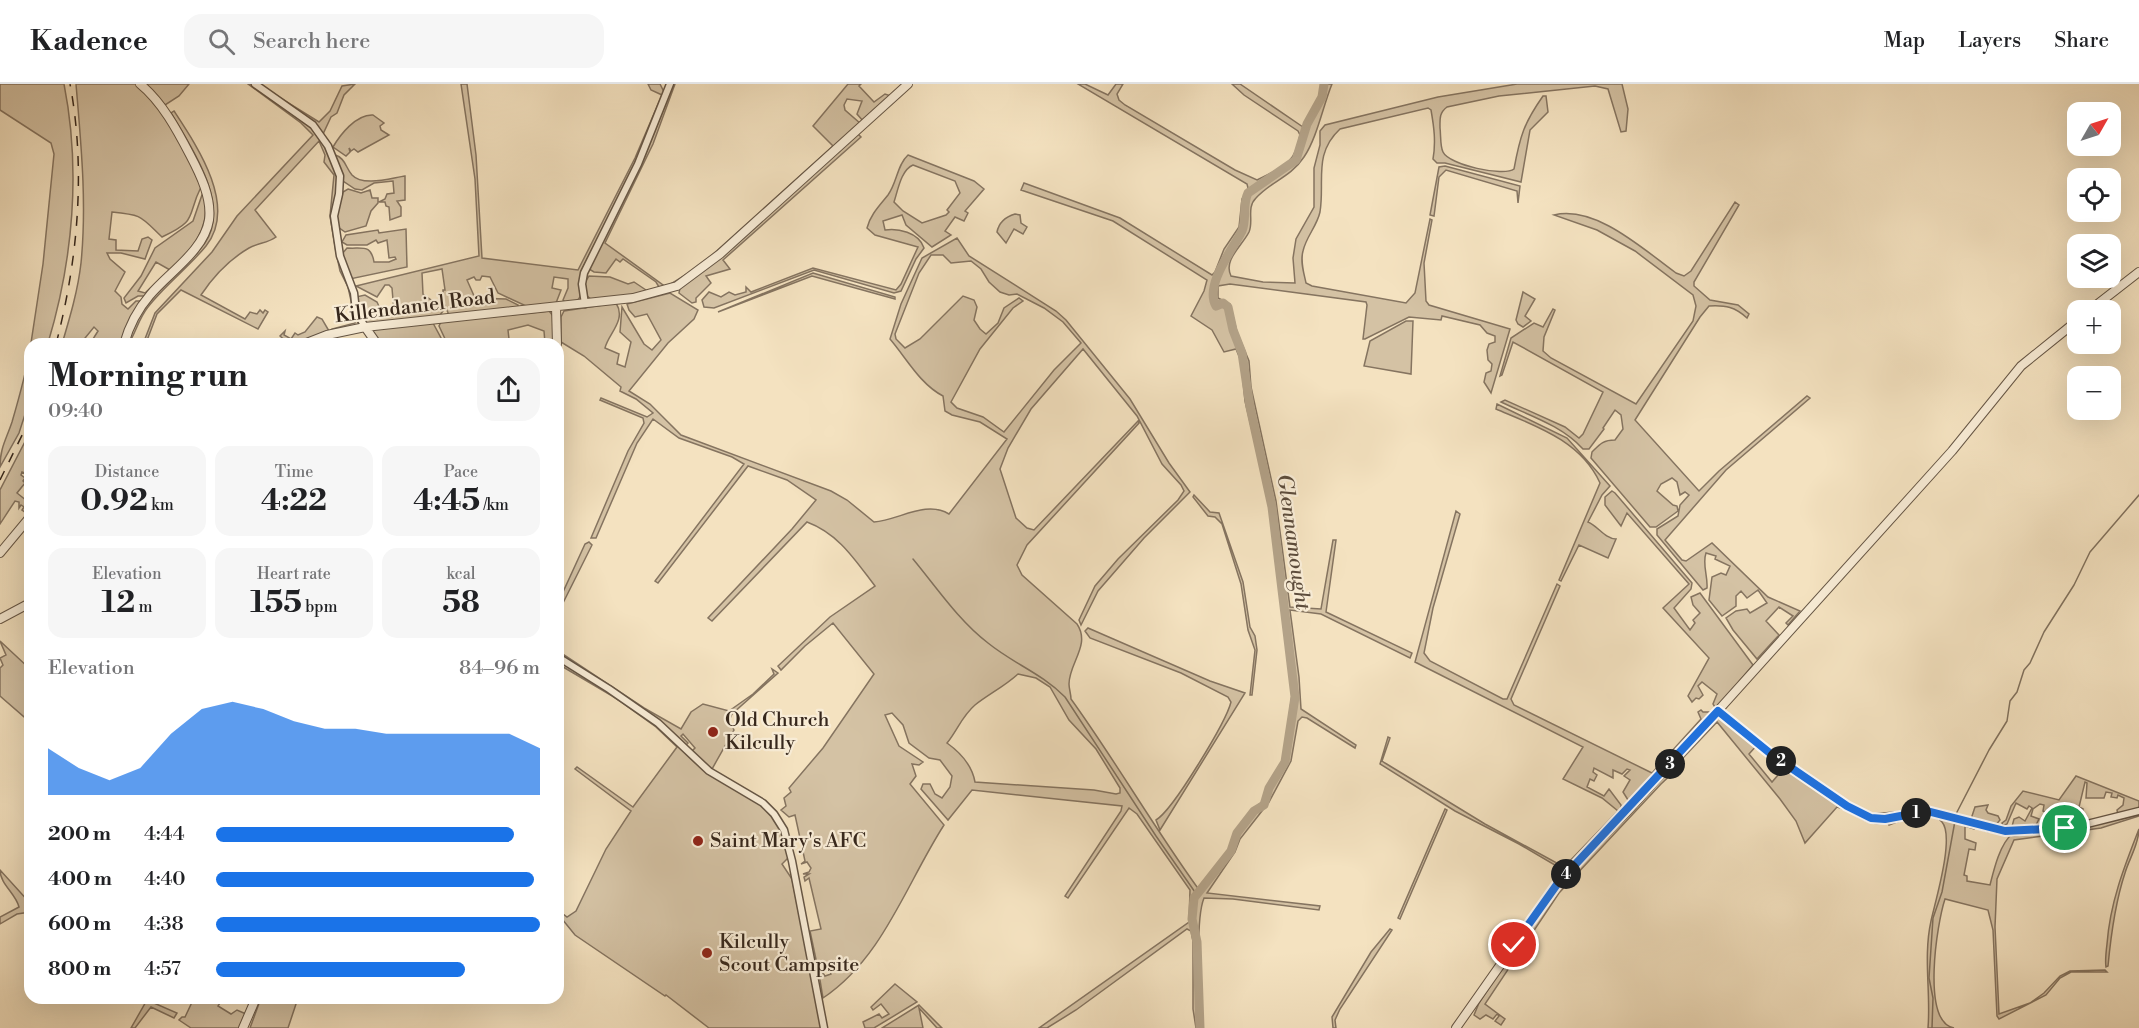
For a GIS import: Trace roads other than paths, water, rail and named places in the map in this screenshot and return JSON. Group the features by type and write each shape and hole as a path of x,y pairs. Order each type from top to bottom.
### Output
{"street":[{"path":"126,338 133,320 146,300 197,245 208,221 206,195 194,162 164,111 140,84"},
{"path":"255,84 316,129 328,146 340,176 334,216 343,269 354,293 356,311 373,338"},
{"path":"585,304 582,284 584,273 646,147 670,84"},
{"name":"Killendaniel Road","path":"319,338 365,327 585,304 656,294 681,284 752,226 908,84"},
{"path":"2103,300 2139,272"},
{"path":"556,307 557,338"},
{"path":"1456,1028 1553,890 1952,451 2021,366 2067,329"},
{"path":"0,554 24,524"},
{"path":"0,619 24,606"},
{"path":"564,661 658,723 709,771 763,803 774,814 784,830 790,853 824,1028"},
{"path":"1718,711 1771,754 1847,806 1871,818 1885,819 1927,811 1989,828 2014,832 2083,825 2139,811"},
{"path":"243,1028 253,1004"}],"waterway":[{"name":"Glennamought","path":"1200,1028 1197,942 1192,919 1194,898 1231,851 1237,833 1254,811 1264,805 1269,788 1285,762 1295,697 1272,507 1250,407 1242,353 1233,330 1228,307 1223,303 1216,306 1213,297 1214,288 1221,267 1242,231 1248,193 1296,160 1307,124 1322,97 1324,84"},
{"path":"1956,814 1989,750 2007,721 2010,701 2017,692 2024,670 2030,663 2044,632 2074,585 2090,552 2139,495"},
{"path":"913,559 967,625 1065,697 1197,895"},
{"path":"1932,1028 1933,998 1929,978 1933,918 1942,892 1955,821"}],"railway":[{"path":"58,338 70,280 77,214 78,149 70,84"},
{"path":"0,480 24,431"}],"place":[{"name":"Old Church Kilcully","path":"713,732"},
{"name":"Saint Mary's AFC","path":"698,841"},
{"name":"Kilcully Scout Campsite","path":"707,953"}]}
